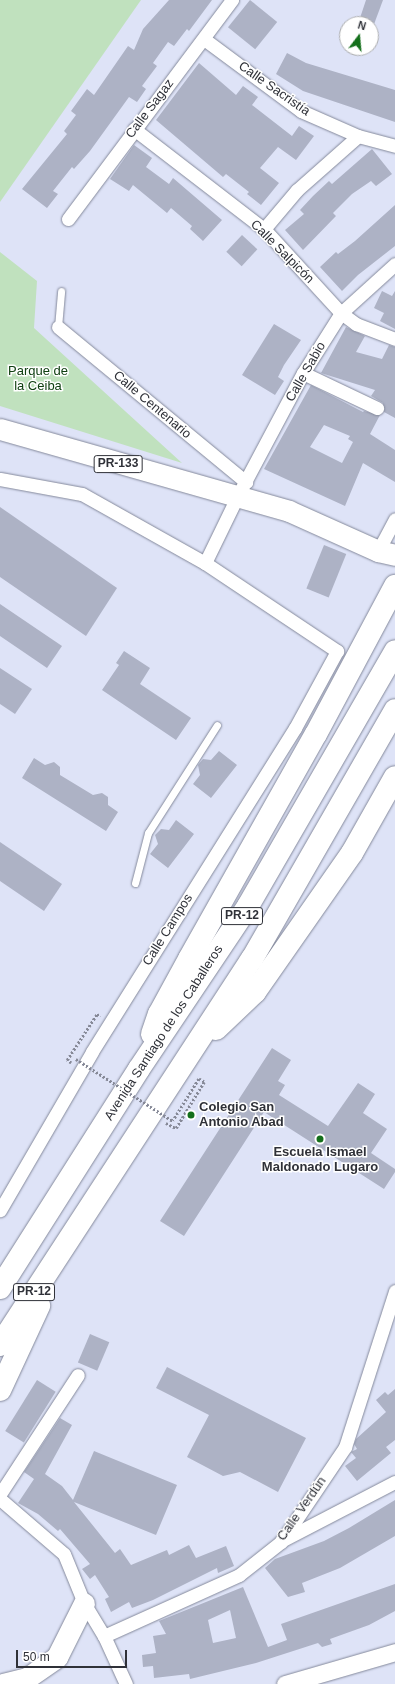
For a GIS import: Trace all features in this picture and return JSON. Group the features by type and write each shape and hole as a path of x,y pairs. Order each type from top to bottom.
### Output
{"highway":[{"path":"140,1069 159,1014 316,734 395,586"},
{"name":"Avenida Santiago de los Caballeros","path":"0,1288 140,1069 248,906 395,651"},
{"name":"PR-12","path":"0,1345 197,1046 256,953 395,710"},
{"path":"197,1046 255,992 352,853 395,777"},
{"path":"0,1260 12,1244 53,1205"},
{"path":"0,1390 69,1240"}],"main road":[{"name":"PR-133","path":"0,429 241,490 387,553"},
{"path":"3,1684 27,1678 57,1657 84,1603"}],"street":[{"name":"Calle Sagaz","path":"68,219 232,0"},
{"name":"Calle Sacristía","path":"204,39 302,110 358,136 395,146"},
{"name":"Calle Salpicón","path":"134,129 264,229 341,313 356,324 395,339"},
{"path":"264,229 297,190 358,136"},
{"name":"Calle Sabio","path":"205,564 241,490 303,373 341,313 395,264"},
{"name":"Calle Centenario","path":"58,327 241,490"},
{"path":"303,373 377,408"},
{"path":"0,479 82,494 205,564"},
{"path":"387,553 395,519"},
{"name":"Calle Campos","path":"0,1210 92,1052 295,728 337,651 205,564"},
{"name":"Calle Verdún","path":"104,1636 239,1575 281,1542 345,1446 395,1291"},
{"path":"0,1494 78,1375"},
{"path":"281,1542 395,1482"},
{"path":"0,1499 64,1554 84,1603 104,1636 126,1684"},
{"path":"285,1684 395,1652"},
{"path":"321,1684 395,1652"}],"lane":[{"path":"58,327 61,291"},
{"path":"135,883 148,833 217,725"}],"path":[{"path":"76,1059 173,1121 199,1079 204,1082 176,1128"}],"green space":[{"path":"0,0 141,0 0,202"},
{"name":"Parque de la Ceiba","path":"0,252 37,281 34,328 182,463 0,406"}],"building":[{"path":"169,0 212,0 189,31 187,29 174,46 168,42 153,63 157,66 142,86 146,89 137,102 129,97 90,151 74,169 72,167 53,191 58,194 47,208 22,189 67,134 64,131 76,115 71,111 87,89 94,95 128,46 134,50 143,29"},
{"path":"250,0 277,22 255,49 228,27"},
{"path":"366,0 383,0 377,16 361,16"},
{"path":"287,53 306,63 395,90 395,122 303,91 276,74"},
{"path":"199,63 236,95 243,86 258,97 252,105 292,136 299,126 314,136 296,160 278,147 260,168 279,183 261,205 247,194 249,192 226,174 223,177 156,120"},
{"path":"134,145 152,158 146,167 169,184 173,178 222,220 203,241 190,229 192,226 171,208 167,213 133,185 129,191 110,179"},
{"path":"372,149 392,174 376,186 371,181 352,194 333,213 336,216 303,250 285,230 304,214 300,210 329,181 332,184"},
{"path":"395,205 395,246 358,275 342,291 320,267 336,252 338,254 355,241"},
{"path":"242,235 257,249 242,266 226,252"},
{"path":"382,291 392,296 395,291 395,329 380,321 384,313 374,308"},
{"path":"274,324 301,340 284,365 278,377 284,381 275,395 242,375"},
{"path":"346,327 365,336 356,352 382,359 389,345 395,347 395,418 384,412 383,403 371,396 375,390 321,373"},
{"path":"311,385 363,412 380,415 370,434 395,450 395,482 363,463 345,506 264,469","holes":["324,425 350,436 348,439 353,442 342,463 310,447"]},
{"path":"0,507 117,588 86,636 0,577"},
{"path":"324,545 346,554 329,598 306,589"},
{"path":"0,604 62,646 47,668 0,636"},
{"path":"124,651 150,668 140,684 191,718 176,740 102,690 119,665 116,663"},
{"path":"0,668 32,689 15,714 0,704"},
{"path":"219,751 237,765 211,798 193,784 200,775 198,765 203,759 211,760"},
{"path":"34,758 45,765 54,762 60,767 60,775 93,795 102,793 108,797 108,805 118,812 106,831 22,778"},
{"path":"176,820 194,834 168,868 150,854 158,844 155,835 161,829 169,830"},
{"path":"0,842 62,884 44,911 0,881"},
{"path":"272,1048 291,1060 278,1081 285,1085 279,1095 328,1126 358,1083 375,1094 363,1113 387,1129 371,1153 395,1169 395,1172 384,1189 264,1112 184,1236 160,1221"},
{"path":"90,1334 109,1342 97,1371 78,1363"},
{"path":"167,1367 306,1438 278,1492 240,1472 223,1476 187,1457 209,1415 156,1388"},
{"path":"37,1380 56,1392 24,1443 5,1431"},
{"path":"395,1389 395,1440 386,1447 391,1453 357,1481 345,1466 356,1458 351,1452 357,1449 354,1444 356,1439 386,1412 376,1400 385,1392 388,1395"},
{"path":"60,1418 72,1425 45,1474 62,1486 73,1500 94,1451 177,1485 156,1535 74,1502 115,1553 120,1549 131,1565 167,1550 169,1555 189,1545 196,1558 226,1546 234,1566 218,1573 217,1568 153,1600 132,1608 129,1602 111,1612 105,1599 109,1597 95,1575 90,1579 82,1569 90,1564 60,1529 58,1531 38,1514 18,1503 34,1479 24,1472"},
{"path":"395,1500 395,1536 340,1568 302,1583 305,1592 288,1597 265,1568 275,1559 324,1541 349,1528"},
{"path":"395,1584 395,1611 369,1625 330,1639 332,1644 322,1647 318,1643 256,1663 190,1679 189,1674 154,1678 153,1666 143,1667 142,1655 156,1653 153,1636 166,1634 159,1621 243,1587 268,1647 287,1640 281,1624","holes":["230,1610 236,1638 213,1643 208,1620"]}],"place":[{"name":"Colegio San Antonio Abad","path":"191,1115"},
{"name":"Escuela Ismael Maldonado Lugaro","path":"320,1139"}]}
